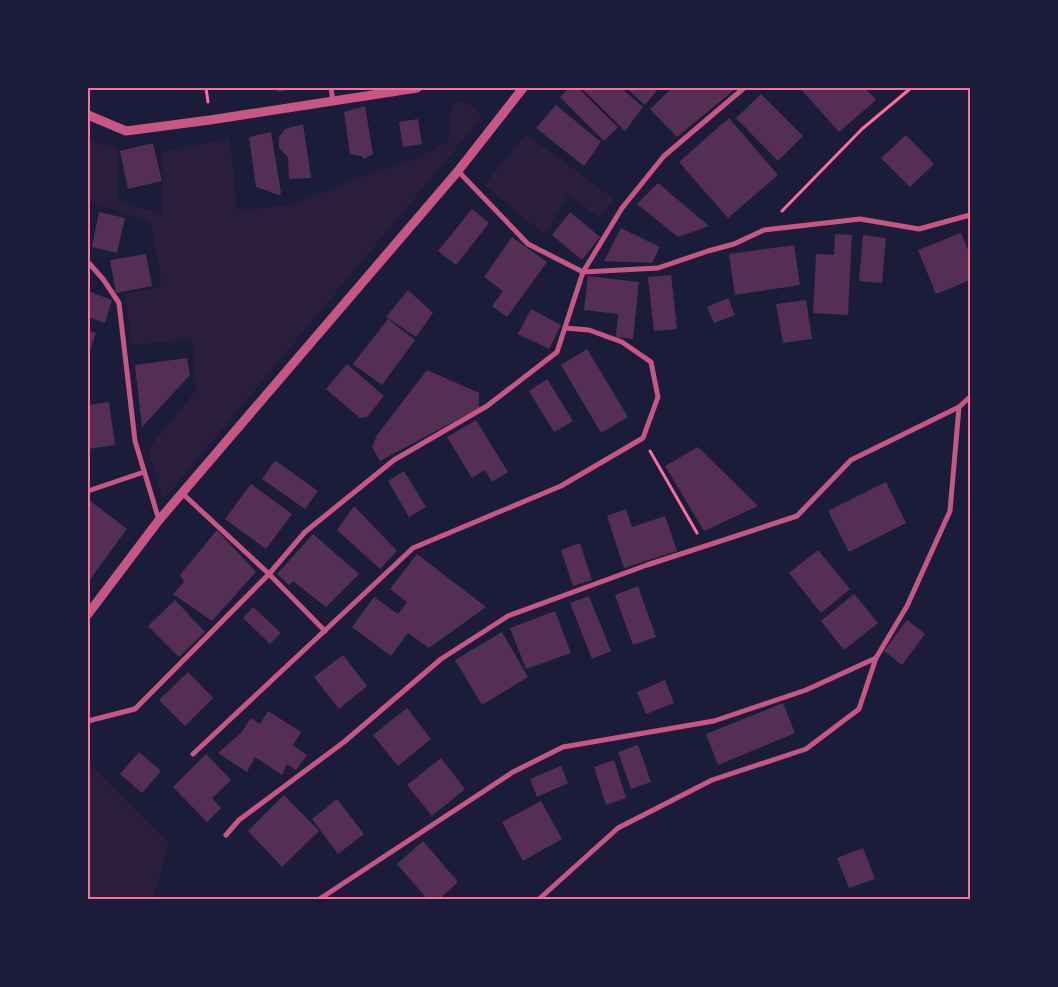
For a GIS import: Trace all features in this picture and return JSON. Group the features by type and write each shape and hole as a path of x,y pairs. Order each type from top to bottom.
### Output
{"street":[{"path":"331,88 333,102"},
{"path":"88,115 126,131 333,102 417,88"},
{"path":"88,614 159,520 458,171 523,88"},
{"path":"88,721 135,710 269,574 304,532 394,460 487,406 557,352 583,272 622,208 664,156 744,88"},
{"path":"458,171 528,244 583,272 658,268 734,244 764,230 860,218 919,229 970,215"},
{"path":"88,262 103,279 118,303 135,440 159,520"},
{"path":"193,754 413,548 561,486 643,438 658,397 650,362 622,342 589,330 565,328"},
{"path":"226,835 239,820 344,742 441,659 508,616 647,565 797,516 851,460 960,407 970,398"},
{"path":"538,900 618,828 712,780 806,749 859,709 876,658 906,606 950,510 960,407"},
{"path":"88,491 144,472"},
{"path":"182,493 269,574 325,631"},
{"path":"318,900 513,772 563,747 714,721 806,690 876,658"}],"path":[{"path":"764,230 862,129 911,88"},
{"path":"643,438 705,546"}],"shaded area":[{"path":"465,101 483,116 163,500 148,449 196,390 192,339 132,345 124,294 160,287 161,278 150,222 88,201 88,139 110,148 118,148 118,201 162,214 163,152 230,138 237,209 254,209 294,204 357,178 420,157 448,141 452,104"},
{"path":"526,134 614,199 600,218 568,195 545,235 484,185"},
{"path":"88,763 169,843 153,899 88,899"}],"building":[{"path":"277,88 297,88 278,92"},
{"path":"569,88 578,88 618,127 604,141 560,97"},
{"path":"581,88 621,88 643,107 625,131"},
{"path":"626,88 659,88 645,105"},
{"path":"672,88 735,89 677,137 650,109"},
{"path":"800,88 865,88 876,100 839,132"},
{"path":"761,94 803,136 778,161 736,118"},
{"path":"556,105 601,142 584,166 536,128"},
{"path":"365,106 373,154 364,159 362,156 350,154 344,112"},
{"path":"729,118 778,175 728,218 679,162"},
{"path":"418,119 422,144 403,147 399,122"},
{"path":"303,124 311,178 289,179 288,157 279,148 279,137 285,129"},
{"path":"271,132 281,193 279,195 256,187 249,137"},
{"path":"906,135 934,164 910,187 881,158"},
{"path":"153,143 162,181 128,189 120,151"},
{"path":"658,183 709,226 678,237 637,204"},
{"path":"472,209 489,223 456,265 438,251"},
{"path":"99,212 125,218 117,253 92,247"},
{"path":"570,212 600,237 582,260 552,235"},
{"path":"621,228 660,247 652,263 604,261"},
{"path":"961,233 970,255 970,280 936,294 918,250"},
{"path":"835,234 852,235 848,315 813,313 816,254 834,255"},
{"path":"863,235 886,238 882,283 859,281"},
{"path":"512,237 547,262 507,317 492,306 503,291 484,277"},
{"path":"794,245 800,285 735,295 729,254"},
{"path":"146,254 152,286 116,293 110,260"},
{"path":"671,275 677,329 654,331 648,277"},
{"path":"588,276 639,282 633,339 616,337 618,314 584,310"},
{"path":"408,290 433,313 416,337 386,317"},
{"path":"88,291 112,300 105,323 88,317"},
{"path":"728,298 735,315 714,323 707,307"},
{"path":"806,300 812,339 783,343 776,304"},
{"path":"531,309 561,325 549,349 518,334"},
{"path":"388,319 415,340 382,385 353,364"},
{"path":"88,330 96,333 88,356"},
{"path":"587,349 628,417 601,433 561,365"},
{"path":"187,358 190,375 142,427 135,365"},
{"path":"347,364 384,396 367,417 360,418 326,389"},
{"path":"427,370 479,393 479,408 380,461 372,447 377,435"},
{"path":"547,379 573,421 554,432 529,391"},
{"path":"109,402 115,445 88,449 88,405"},
{"path":"476,420 508,472 492,482 485,470 472,478 447,437"},
{"path":"698,447 758,506 704,531 665,466"},
{"path":"276,461 318,491 305,509 262,479"},
{"path":"404,471 426,507 409,517 388,481"},
{"path":"886,482 906,523 849,552 828,511"},
{"path":"251,484 292,514 266,549 225,519"},
{"path":"89,500 127,529 88,582 88,502"},
{"path":"354,506 397,551 380,569 337,530"},
{"path":"626,509 632,527 665,516 677,551 624,568 607,516"},
{"path":"217,530 256,572 212,621 173,594 184,582 180,575"},
{"path":"313,534 359,574 326,607 293,581 289,585 277,574"},
{"path":"580,543 592,580 573,586 561,550"},
{"path":"818,550 850,589 821,613 789,573"},
{"path":"417,554 486,607 429,648 408,633 391,656 352,627 374,597 398,614 407,602 390,589"},
{"path":"638,586 656,637 633,645 615,595"},
{"path":"854,594 878,623 844,650 821,621"},
{"path":"589,596 611,651 592,659 570,603"},
{"path":"175,600 205,632 179,657 148,626"},
{"path":"253,607 281,633 270,644 243,618"},
{"path":"555,611 571,653 526,669 510,628"},
{"path":"907,620 925,634 902,665 884,651"},
{"path":"502,632 528,677 482,705 455,660"},
{"path":"343,655 367,686 339,709 314,677"},
{"path":"188,672 213,698 185,726 159,700"},
{"path":"665,680 674,703 646,714 637,692"},
{"path":"783,703 795,733 718,765 706,734"},
{"path":"407,708 431,739 398,766 373,735"},
{"path":"268,711 301,732 293,745 307,755 296,770 287,764 282,775 255,757 247,772 218,753 241,733 251,718 260,724"},
{"path":"638,745 651,782 631,789 618,752"},
{"path":"139,752 161,771 142,793 120,774"},
{"path":"206,754 231,780 212,798 221,808 207,822 173,787"},
{"path":"441,758 465,789 432,816 407,785"},
{"path":"614,760 626,798 606,805 594,767"},
{"path":"561,766 568,783 537,797 530,779"},
{"path":"284,795 319,831 282,867 248,831"},
{"path":"337,799 364,834 338,854 312,819"},
{"path":"541,801 562,839 523,861 502,822"},
{"path":"423,841 458,882 438,900 428,900 397,864"},
{"path":"863,848 875,879 849,888 837,858"}]}
